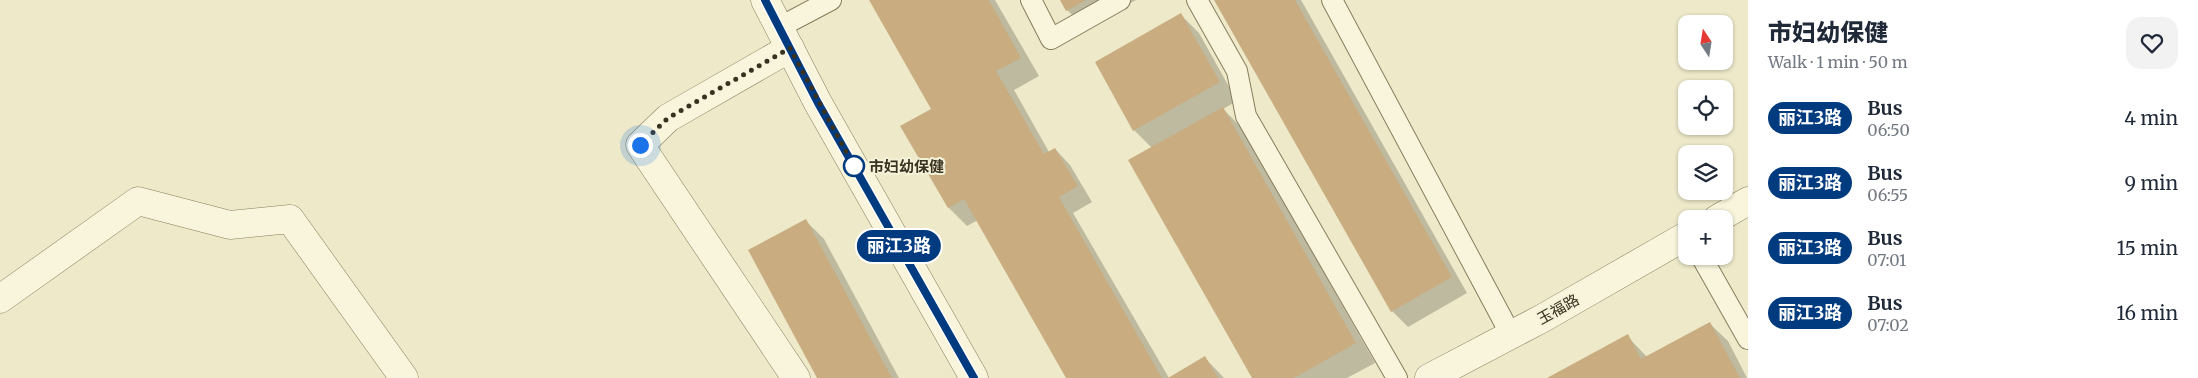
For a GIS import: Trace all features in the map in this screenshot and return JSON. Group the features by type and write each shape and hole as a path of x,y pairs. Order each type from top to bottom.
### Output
{"street":[{"path":"765,0 818,103 974,378"},
{"path":"784,38 668,118 640,145 796,378"},
{"path":"0,299 138,201 230,225 290,219 404,378"},
{"path":"1732,210 1748,201"},
{"name":"玉福路","path":"1442,375 1678,241"}],"lane":[{"path":"784,38 831,0"},
{"path":"1031,0 1051,39 1120,0"},
{"path":"1197,0 1237,71 1246,116 1397,378"},
{"path":"1332,0 1511,335"},
{"path":"1706,265 1748,339"}],"building":[{"path":"869,0 989,0 1021,58 996,71 1044,154 1055,148 1078,186 1059,197 1162,378 1066,378 964,199 948,208 900,126 931,109"},
{"path":"1060,0 1086,0 1066,11"},
{"path":"1214,0 1295,0 1452,277 1391,312"},
{"path":"1181,13 1220,82 1133,131 1095,62"},
{"path":"1223,107 1356,343 1294,378 1252,378 1128,160"},
{"path":"806,219 892,378 817,378 748,250"},
{"path":"1710,322 1740,378 1547,378 1628,334 1641,359"},
{"path":"1205,356 1218,378 1168,378"}],"bus line":[{"name":"丽江3路","path":"765,0 818,103 974,378"}],"place":[{"name":"市妇幼保健","path":"854,166"}],"route":[{"path":"640,145 668,118 790,48 818,103 857,172 854,166"}]}
